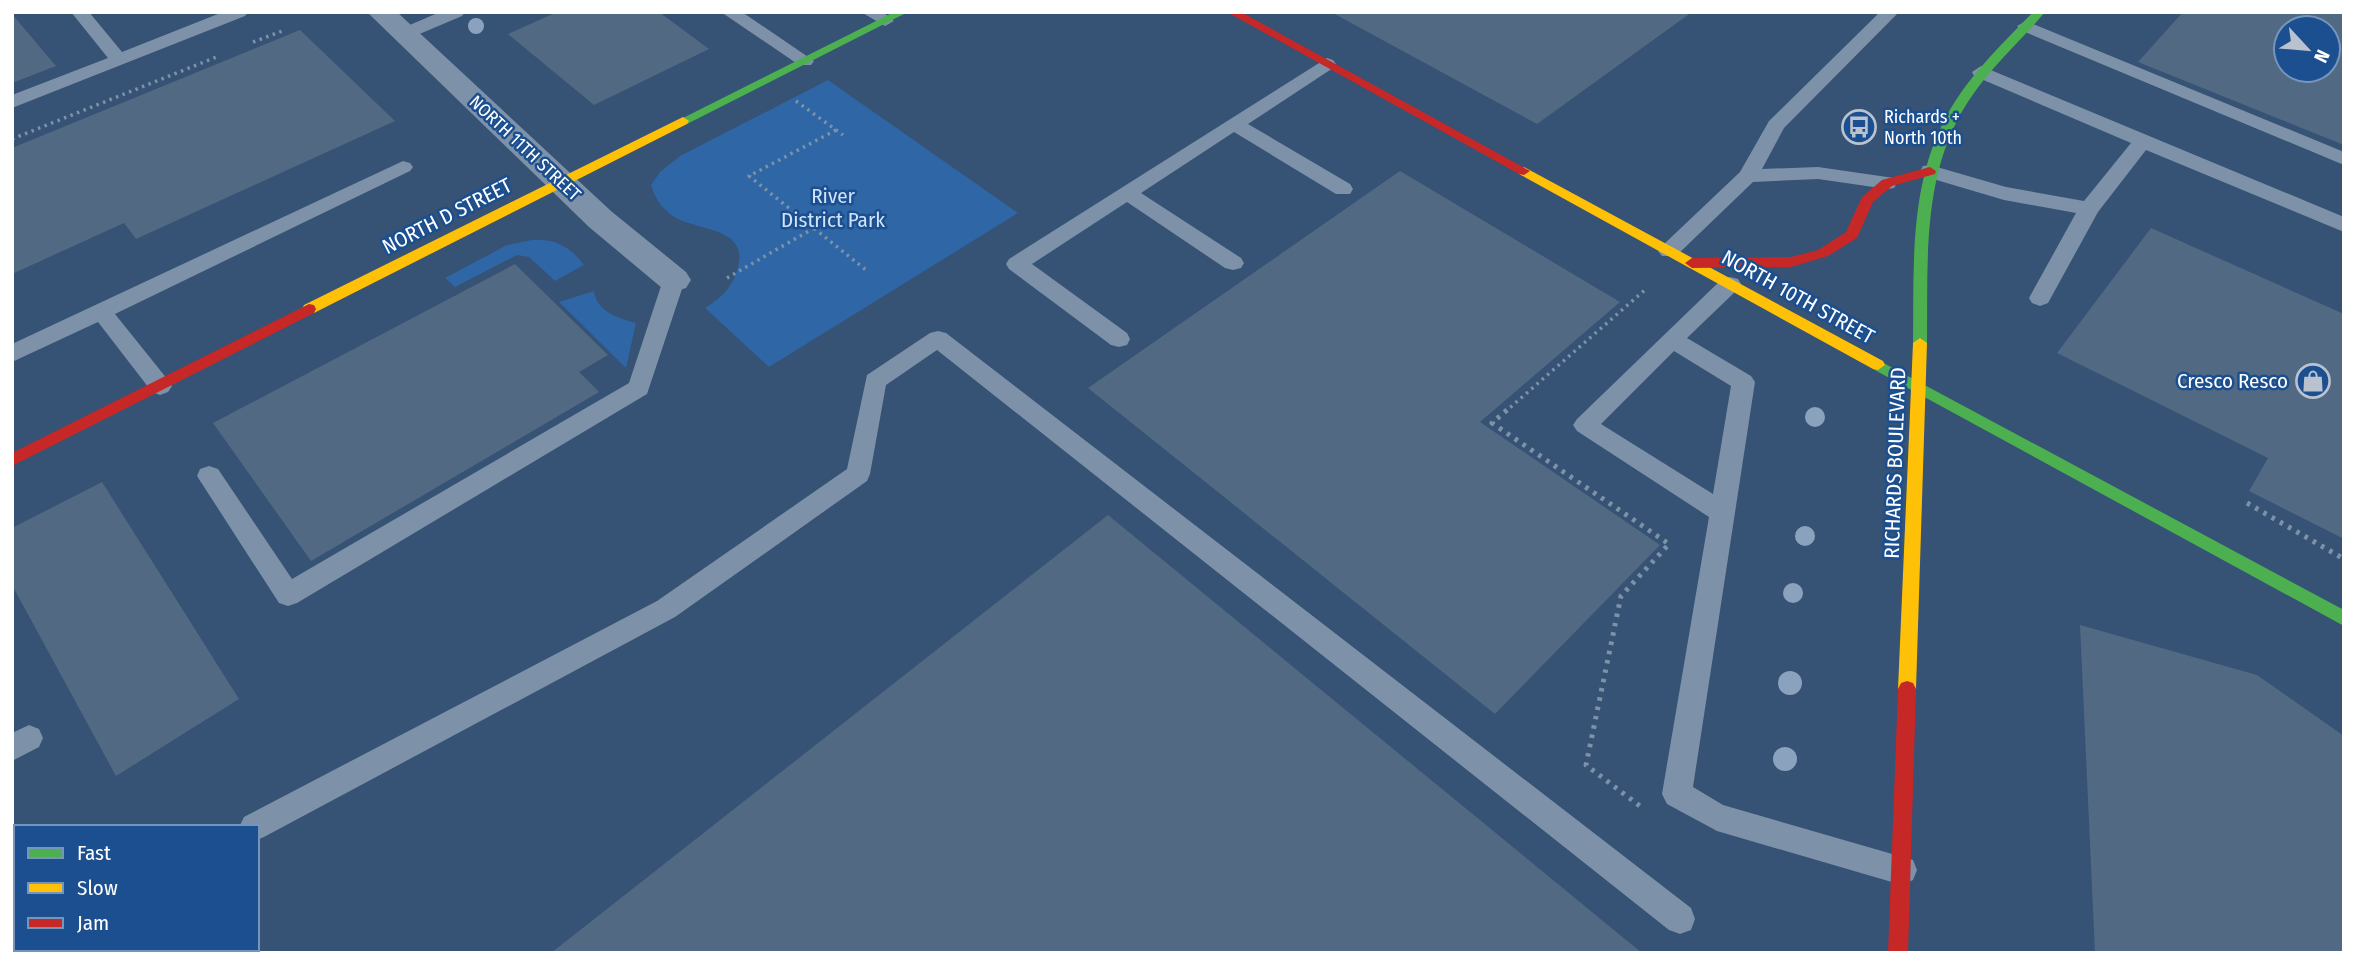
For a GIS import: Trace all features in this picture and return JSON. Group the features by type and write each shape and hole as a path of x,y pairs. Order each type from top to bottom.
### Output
{"street":[{"name":"NORTH 11TH STREET","path":"381,12 600,219 674,280"},
{"name":"NORTH D STREET","path":"12,460 561,181 805,61 877,17 903,12"},
{"name":"NORTH 10TH STREET","path":"1232,12 2344,619"},
{"name":"RICHARDS BOULEVARD","path":"1898,953 1924,224 1930,171 1940,141 1960,100 1981,72 2040,12"},
{"path":"1692,263 1791,262 1823,253 1852,235 1867,200 1887,183 1930,171"}],"lane":[{"path":"80,12 119,60"},
{"path":"12,102 119,60 216,16 239,12"},
{"path":"404,34 456,12"},
{"path":"730,12 805,61"},
{"path":"1669,251 1748,176 1776,125 1890,12"},
{"path":"2026,26 2344,159"},
{"path":"1119,339 1017,264 1327,64"},
{"path":"1981,72 2344,225"},
{"path":"1234,124 1343,189"},
{"path":"2040,298 2089,209 2143,141"},
{"path":"12,354 403,167"},
{"path":"1930,171 2004,193 2089,209"},
{"path":"1748,176 1818,173 1887,183"},
{"path":"1127,193 1233,263"},
{"path":"209,475 288,595 639,388 674,280"},
{"path":"1722,513 1585,425 1730,284"},
{"path":"101,311 160,386"},
{"path":"258,825 666,609 826,498 858,474 875,380 938,339 1680,919"},
{"path":"1672,339 1743,382 1677,794 1717,817 1902,870"}],"path":[{"path":"246,45 285,30"},
{"path":"12,139 220,56"},
{"path":"790,97 843,135"},
{"path":"836,130 749,176 866,270"},
{"path":"727,278 814,228"},
{"path":"1646,289 1492,422 1669,544 1621,596 1586,765 1651,814"},
{"path":"2247,503 2344,559"}],"green space":[{"name":"River District Park","path":"828,80 1018,213 769,367 705,308 722,295 733,280 739,254 735,244 718,232 673,216 659,202 651,185 660,172 680,156"},
{"path":"532,240 561,245 584,265 555,281 529,257 517,255 455,287 445,278 507,245"},
{"path":"594,291 604,309 636,323 626,368 559,302"}],"building":[{"path":"557,12 659,12 709,49 594,105 508,34"},
{"path":"1331,12 1692,12 1537,124"},
{"path":"2183,12 2344,12 2344,145 2138,62"},
{"path":"12,14 56,66 12,83"},
{"path":"300,30 395,121 136,239 124,223 12,274 12,148"},
{"path":"1400,171 1620,302 1480,422 1660,545 1495,714 1088,388"},
{"path":"2151,228 2344,314 2344,539 2249,491 2268,458 2057,353"},
{"path":"515,264 608,355 579,372 599,392 311,561 213,423"},
{"path":"102,482 239,699 116,776 12,585 12,528"},
{"path":"1108,515 1642,953 551,953"},
{"path":"2080,625 2257,675 2344,736 2344,953 2095,953"}],"traffic: fast":[{"path":"683,121 903,12"},
{"path":"1920,343 1925,202 1938,148 1949,123 1968,92 1990,64 2040,12"},
{"path":"1878,365 2344,619"}],"traffic: slow":[{"path":"309,309 683,121"},
{"path":"1524,171 1878,365"},
{"path":"1907,689 1920,343"}],"traffic: jam":[{"path":"1232,12 1524,171"},
{"path":"1692,263 1791,262 1823,253 1852,235 1867,200 1887,183 1930,171"},
{"path":"12,460 309,309"},
{"path":"1898,953 1907,689"}],"place":[{"name":"Richards + North 10th","path":"1859,127"},
{"name":"Cresco Resco","path":"2313,381"}]}
